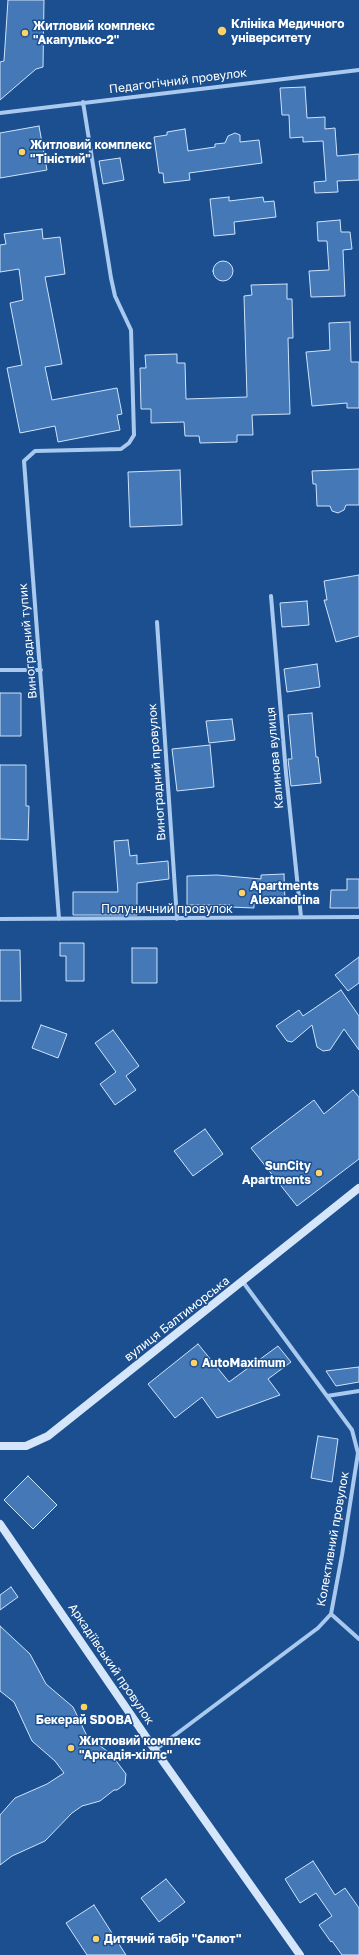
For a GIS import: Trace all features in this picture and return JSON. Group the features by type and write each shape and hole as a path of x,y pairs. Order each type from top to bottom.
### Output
{"street":[{"name":"Педагогічний провулок","path":"0,113 359,70"},
{"name":"Виноградний тупик","path":"59,919 24,461 35,451 121,449 129,443 134,435 131,330 115,296 111,278 83,102"},
{"name":"Калинова вулиця","path":"271,596 286,773 301,917"},
{"name":"Виноградний провулок","path":"157,622 177,920"},
{"path":"0,670 41,670"},
{"name":"Полуничний провулок","path":"0,919 177,920 359,917"},
{"name":"вулиця Балтиморська","path":"0,1446 16,1448 37,1443 48,1436 359,1188"},
{"name":"Колективний провулок","path":"155,1750 318,1628 331,1614 358,1453 352,1430 243,1282"},
{"path":"327,1396 359,1391"},
{"path":"0,1453 16,1448"},
{"name":"Аркадіївський провулок","path":"0,1524 155,1750 300,1955"},
{"path":"331,1614 359,1639"}],"building":[{"name":"Житловий комплекс \"Акапулько-2\"","path":"8,0 44,0 43,67 36,69 0,100 0,62 4,61"},
{"path":"305,87 307,118 325,117 325,129 335,128 337,156 359,154 359,180 337,181 338,192 315,193 314,182 326,181 323,141 303,142 303,137 290,138 289,115 282,115 280,88"},
{"name":"Житловий комплекс \"Тіністий\"","path":"39,126 47,170 0,178 0,133"},
{"path":"185,129 188,151 215,147 215,144 225,143 228,136 235,133 240,135 240,142 259,140 262,163 189,173 190,180 164,183 163,173 159,173 154,137 167,135 167,132"},
{"path":"120,158 124,180 103,184 99,161"},
{"path":"229,197 229,201 263,197 264,202 274,201 276,217 234,222 235,234 214,236 210,199"},
{"path":"340,220 341,232 350,232 352,249 343,250 345,296 311,297 309,271 329,270 327,241 318,241 317,222"},
{"path":"42,229 43,239 60,237 65,274 45,277 62,364 45,367 52,400 117,388 122,414 117,415 120,430 58,442 55,426 20,433 7,368 22,365 10,303 23,300 19,269 0,272 0,245 6,244 4,234"},
{"path":"219,261 227,261 233,267 233,275 227,281 219,281 213,275 213,267"},
{"path":"287,284 287,299 292,299 293,338 288,338 290,414 252,415 253,435 237,435 237,442 200,443 199,436 185,436 184,422 151,423 151,409 141,409 140,368 146,368 145,355 177,354 177,363 185,363 186,399 247,397 244,296 252,295 251,285"},
{"path":"350,322 351,362 359,362 359,408 347,408 347,403 312,406 306,352 330,350 329,323"},
{"path":"359,469 359,505 346,505 344,510 338,513 332,511 330,506 317,506 316,484 313,484 312,471"},
{"path":"180,470 182,525 130,527 128,472"},
{"path":"359,575 359,636 336,642 324,600 327,600 324,581"},
{"path":"307,601 309,625 282,627 280,603"},
{"path":"317,664 320,687 287,692 284,669"},
{"path":"0,693 21,693 21,736 0,736"},
{"path":"312,713 316,757 318,757 321,783 291,786 288,759 292,759 288,715"},
{"path":"232,719 235,740 209,743 206,721"},
{"path":"210,745 214,787 177,791 172,749"},
{"path":"0,765 26,765 26,806 29,806 28,840 0,839"},
{"path":"128,840 130,856 137,855 137,864 168,861 169,879 137,883 137,915 73,915 73,892 118,892 114,841"},
{"path":"284,874 285,900 254,901 254,908 230,907 230,905 187,905 187,876 217,875 261,879 261,875"},
{"path":"347,879 359,879 359,908 330,908 331,890 347,890"},
{"path":"60,943 84,943 84,981 66,981 66,956 60,956"},
{"path":"132,948 157,948 157,983 132,983"},
{"path":"0,950 20,950 21,1001 0,1001"},
{"path":"359,957 359,983 348,991 335,975"},
{"path":"341,990 359,1016 359,1050 344,1029 330,1050 323,1051 317,1047 312,1025 292,1042 287,1041 276,1026 299,1010 303,1016"},
{"path":"41,1025 67,1034 58,1058 32,1048"},
{"path":"113,1030 139,1066 126,1076 136,1090 115,1105 100,1084 116,1072 95,1043"},
{"path":"353,1090 359,1097 359,1159 297,1206 251,1148 314,1100 324,1114"},
{"path":"205,1129 223,1154 193,1176 174,1151"},
{"name":"AutoMaximum","path":"198,1344 229,1382 278,1346 291,1362 268,1379 280,1395 217,1418 202,1397 175,1418 148,1384"},
{"path":"359,1367 359,1382 336,1386 326,1371"},
{"path":"318,1436 338,1439 332,1482 311,1478"},
{"path":"28,1476 57,1505 33,1529 4,1500"},
{"path":"11,1587 18,1597 0,1610 0,1595"},
{"name":"Житловий комплекс \"Аркадія-хіллс\"","path":"0,1626 30,1654 46,1684 73,1707 87,1736 111,1754 126,1774 125,1784 117,1790 114,1790 100,1801 82,1806 72,1813 45,1841 12,1856 0,1865 0,1815 15,1798 47,1784 64,1773 55,1761 32,1741 14,1702 0,1691"},
{"path":"313,1861 335,1895 345,1888 359,1908 359,1955 342,1955 319,1925 332,1916 316,1893 300,1903 285,1879"},
{"path":"166,1879 185,1902 159,1922 141,1898"},
{"name":"Дитячий табір \"Салют\"","path":"94,1905 126,1955 87,1955 66,1923"}],"place":[{"name":"Клініка Медичного університету","path":"222,31"},
{"name":"Житловий комплекс \"Акапулько-2\"","path":"25,33"},
{"name":"Житловий комплекс \"Тіністий\"","path":"22,152"},
{"name":"Apartments Alexandrina","path":"242,893"},
{"name":"SunCity Apartments","path":"319,1173"},
{"name":"AutoMaximum","path":"194,1363"},
{"name":"Бекерай SDOBA","path":"84,1707"},
{"name":"Житловий комплекс \"Аркадія-хіллс\"","path":"71,1748"},
{"name":"Дитячий табір \"Салют\"","path":"96,1939"}]}
